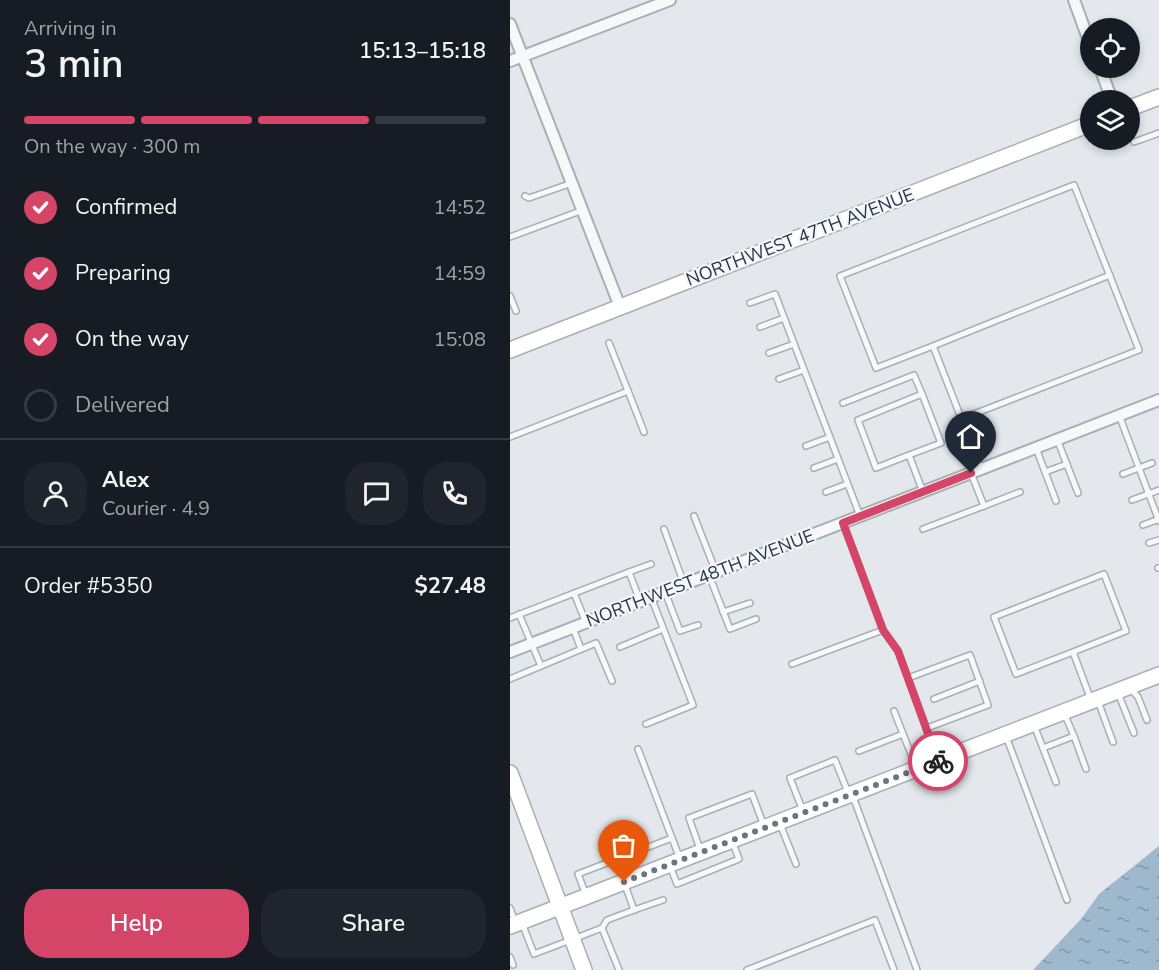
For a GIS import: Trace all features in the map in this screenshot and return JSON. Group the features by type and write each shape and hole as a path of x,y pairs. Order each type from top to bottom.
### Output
{"street":[{"path":"510,61 670,0"},
{"path":"1074,0 1081,18"},
{"path":"510,24 620,307"},
{"path":"1140,104 1159,97"},
{"name":"NORTHWEST 47TH AVENUE","path":"510,350 1080,128"},
{"name":"NORTHWEST 48TH AVENUE","path":"510,652 1159,400"},
{"path":"516,924 1159,675"},
{"path":"510,773 584,970"}],"lane":[{"path":"1140,140 1159,133"},
{"path":"525,196 529,198 572,183"},
{"path":"961,419 1139,350 1110,275 1074,185 840,276 876,368 1110,275"},
{"path":"510,237 583,210"},
{"path":"750,303 775,294 860,516"},
{"path":"510,296 516,311"},
{"path":"760,327 784,318"},
{"path":"609,343 644,432"},
{"path":"769,353 794,344"},
{"path":"933,346 961,419 984,506"},
{"path":"779,379 804,370"},
{"path":"843,404 914,375 922,394 941,443 876,468 858,420 922,394"},
{"path":"510,437 628,391"},
{"path":"1119,415 1159,520 1143,525"},
{"path":"806,446 830,437"},
{"path":"1057,440 1078,493"},
{"path":"1036,448 1056,501"},
{"path":"909,455 923,492"},
{"path":"814,468 838,459"},
{"path":"1123,474 1152,463"},
{"path":"1045,472 1067,464"},
{"path":"826,492 847,484"},
{"path":"1132,500 1159,490"},
{"path":"923,529 1020,492"},
{"path":"694,516 730,629 756,619"},
{"path":"843,523 883,630 898,651 939,760"},
{"path":"664,529 684,584"},
{"path":"1149,543 1159,540"},
{"path":"510,618 651,564"},
{"path":"629,572 663,630 693,705 646,724"},
{"path":"1104,574 1126,631 1073,652 1016,674 994,617 1104,574"},
{"path":"665,592 680,631 698,625"},
{"path":"574,593 586,622"},
{"path":"723,612 750,603"},
{"path":"519,614 541,666"},
{"path":"573,628 581,649"},
{"path":"620,646 663,630"},
{"path":"792,664 883,630"},
{"path":"510,679 596,643 612,681"},
{"path":"1073,652 1113,742"},
{"path":"908,678 970,655 980,681 988,705 927,728"},
{"path":"934,699 980,681"},
{"path":"1123,689 1138,698 1147,720"},
{"path":"1123,689 1134,733"},
{"path":"894,711 917,769"},
{"path":"1064,712 1086,769"},
{"path":"1034,724 1056,782"},
{"path":"859,751 903,734"},
{"path":"1006,734 1067,900"},
{"path":"1043,748 1074,736"},
{"path":"638,749 672,838 677,884 739,859 731,841"},
{"path":"804,813 790,778 835,760 849,795 855,802 917,970"},
{"path":"701,852 689,818 752,794 796,864"},
{"path":"587,896 578,874 672,838"},
{"path":"618,858 634,910"},
{"path":"510,908 516,924 534,954 602,928 607,920 663,900"},
{"path":"747,970 875,920 894,970"},
{"path":"602,928 619,970"},
{"path":"510,957 513,965"}],"water":[{"path":"1159,846 1159,970 1033,970 1082,918 1099,894"}],"way so far":[{"path":"624,882 938,761"}],"route":[{"path":"938,761 898,651 883,630 843,523 971,473"}]}
